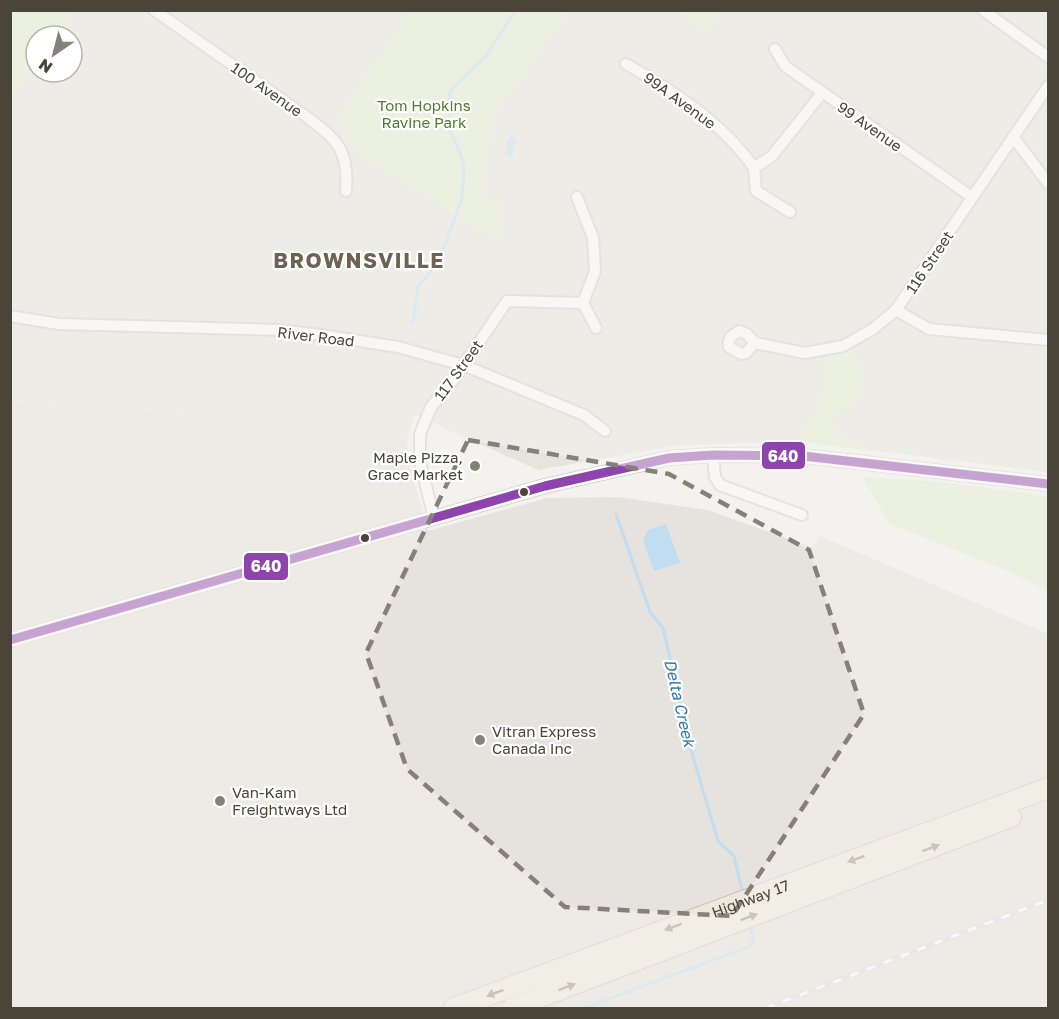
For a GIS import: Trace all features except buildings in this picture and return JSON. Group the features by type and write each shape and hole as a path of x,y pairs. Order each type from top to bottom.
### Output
{"highway":[{"name":"Highway 17","path":"454,1008 1048,788"},
{"name":"Highway 17","path":"512,1008 1048,802"}],"street":[{"name":"100 Avenue","path":"154,10 328,134 345,158 346,191"},
{"path":"983,10 1048,57"},
{"name":"99 Avenue","path":"775,49 785,66 972,197"},
{"name":"99A Avenue","path":"626,64 717,126 754,168"},
{"name":"116 Street","path":"755,343 805,353 843,346 873,329 896,310 1048,86"},
{"path":"790,212 756,191 754,168 772,156 822,93"},
{"path":"1013,137 1048,183"},
{"path":"577,198 593,238 595,271 583,303 596,328"},
{"name":"117 Street","path":"434,518 420,462 420,434 431,407 507,301 583,303"},
{"path":"896,310 930,329 1048,340"},
{"name":"River Road","path":"10,316 59,324 280,330 398,347 463,365 584,415 605,431"},
{"path":"713,455 715,477 720,485 802,515"},
{"path":"10,640 545,486 669,458 713,455 803,456 1048,484"}],"highlighted area":[{"path":"468,440 669,474 809,550 864,714 732,916 565,907 407,769 366,653"}],"shaded area":[{"path":"73,11 413,11 338,119 481,198 493,114 560,20 569,11 678,11 707,31 722,11 1048,11 1048,472 798,441 673,446 538,470 415,415 407,439 310,418 268,419 11,403 11,99 24,80 24,84 84,84 84,24 64,24"},
{"path":"10,403 268,419 310,418 407,439 408,460 428,531 547,498 618,497 707,510 812,547 820,536 1048,634 1048,1008 11,1008"}],"green space":[{"path":"11,10 73,11 64,24 24,24 24,80 11,99"},
{"name":"Tom Hopkins Ravine Park","path":"413,11 569,11 560,20 493,114 481,198 500,201 498,240 364,157 338,119"},
{"path":"678,11 722,11 707,31"},
{"path":"852,346 864,374 855,403 825,421 845,437 876,452 798,441 820,402 825,382 824,357"},
{"path":"862,477 934,481 1048,496 1048,591 1008,571 890,524"}],"water":[{"path":"512,135 518,142 514,144 512,156 505,154 508,139"},
{"path":"666,524 680,563 654,571 643,540 648,530"}],"waterway":[{"name":"Delta Creek","path":"413,322 418,287 432,270 442,252 462,199 464,166 448,126 450,91 486,56 516,10"},
{"name":"Delta Creek","path":"616,514 650,612 663,628 693,757 718,841 734,856 742,890"},
{"name":"Delta Creek","path":"584,1008 748,947 754,942 750,926"}],"railway":[{"path":"766,1008 1048,900"}],"transit line":[{"name":"640","path":"10,640 545,486 669,458 713,455 803,456 1048,484"}],"place":[{"name":"Maple Pizza, Grace Market","path":"475,466"},
{"name":"Vitran Express Canada Inc","path":"480,740"},
{"name":"Van-Kam Freightways Ltd","path":"220,801"}],"district":[{"name":"BROWNSVILLE","path":"359,260"}]}
